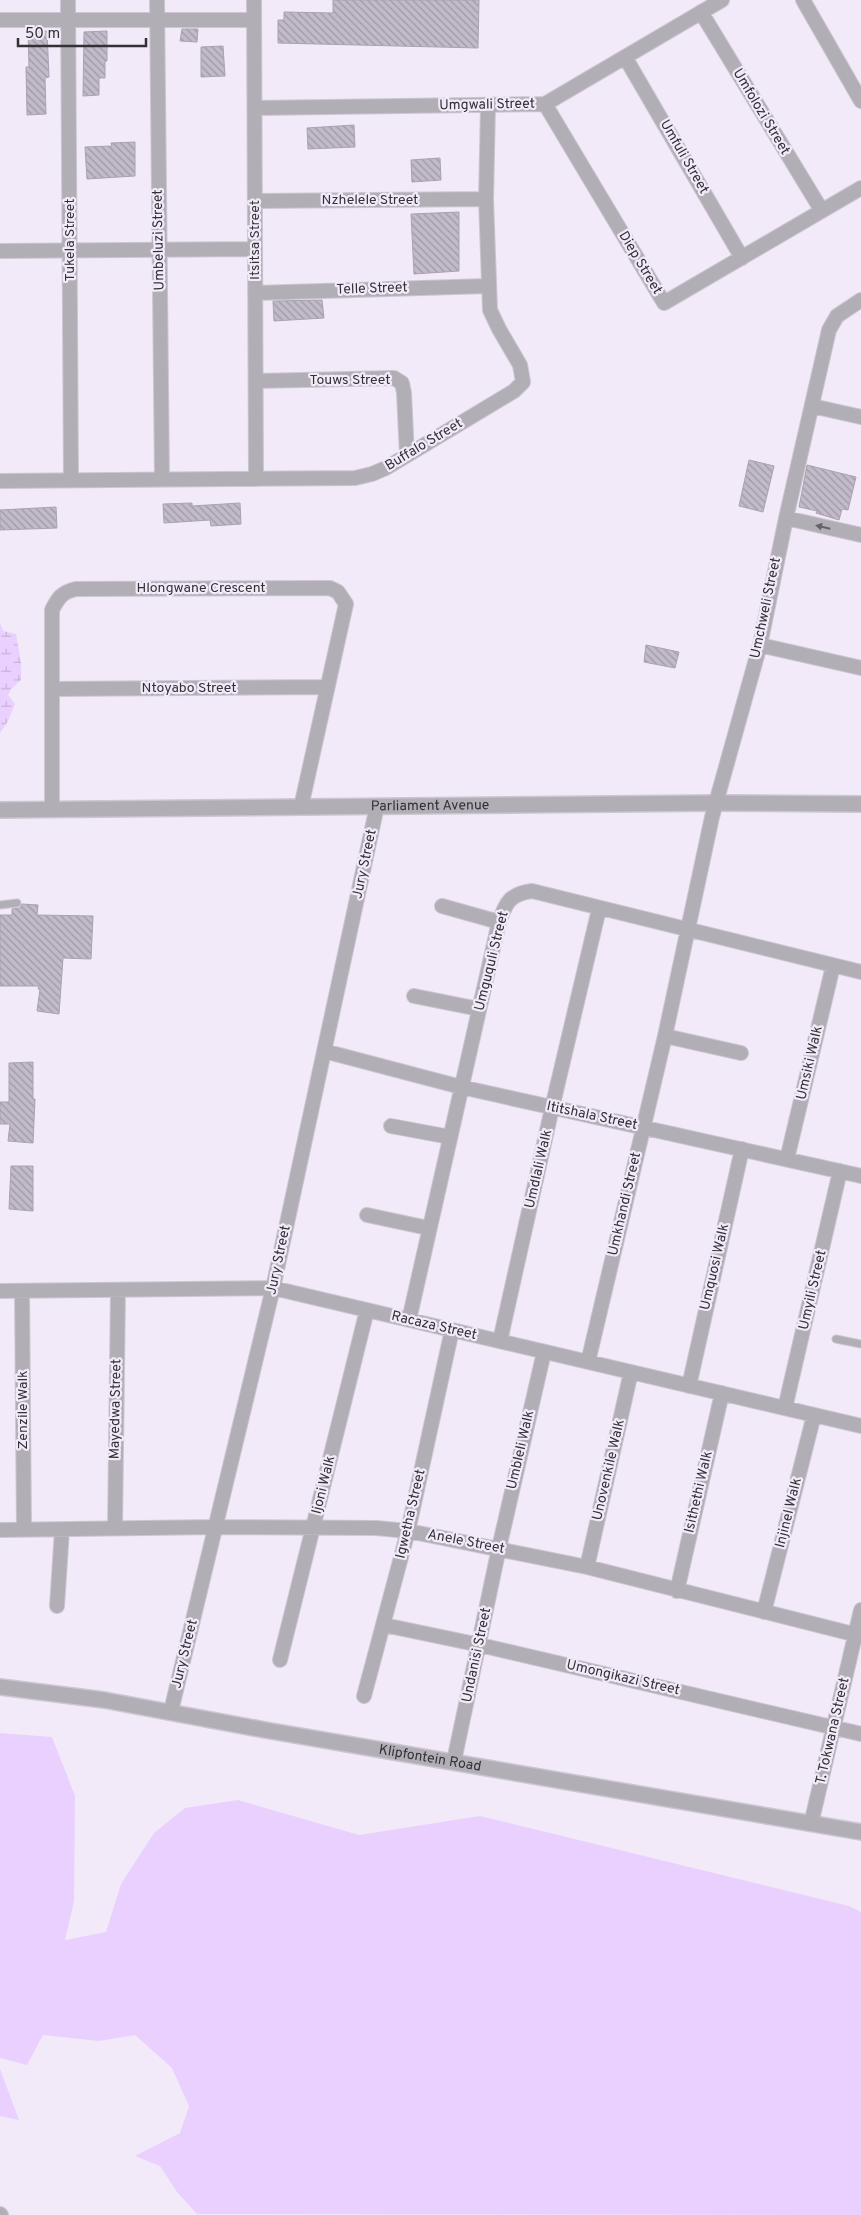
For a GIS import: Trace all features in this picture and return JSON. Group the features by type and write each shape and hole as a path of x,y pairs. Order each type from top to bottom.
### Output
{"street":[{"name":"Tukela Street","path":"68,0 72,479"},
{"name":"Umbeluzi Street","path":"157,0 158,250 162,479"},
{"name":"Itsitsa Street","path":"254,0 256,479"},
{"name":"Umgwali Street","path":"255,108 545,104 722,0"},
{"path":"803,0 861,100"},
{"name":"Umfolozi Street","path":"701,12 822,211"},
{"path":"0,20 254,20"},
{"name":"Umfuli Street","path":"625,57 742,258"},
{"name":"Diep Street","path":"545,104 664,304 861,188"},
{"name":"Buffalo Street","path":"0,481 355,478 386,468 514,391 524,382 520,364 490,310 486,199 488,106"},
{"name":"Nzhelele Street","path":"255,201 486,199"},
{"path":"0,251 255,249"},
{"name":"Telle Street","path":"256,293 488,286"},
{"name":"Umchweli Street","path":"688,929 716,803 760,644 786,518 829,330 837,316 861,300"},
{"name":"Touws Street","path":"256,381 394,378 402,383 404,393 407,455"},
{"path":"812,406 861,417"},
{"path":"786,518 861,535"},
{"name":"Hlongwane Crescent","path":"52,809 52,610 58,597 67,591 76,589 330,588 338,592 346,604 301,807"},
{"path":"760,644 861,668"},
{"name":"Ntoyabo Street","path":"52,689 327,687"},
{"name":"Parliament Avenue","path":"0,810 716,803 861,804"},
{"name":"Jury Street","path":"170,1711 274,1288 377,806"},
{"name":"Umguquli Street","path":"409,1320 428,1228 499,922 509,900 518,893 532,891 861,972"},
{"path":"442,906 499,922"},
{"name":"Umdlali Walk","path":"500,1341 599,909"},
{"name":"Umkhandi Street","path":"588,1362 665,1036 688,929"},
{"name":"Umsiki Walk","path":"787,1159 834,966"},
{"path":"414,996 479,1009"},
{"path":"665,1036 741,1054"},
{"name":"Ititshala Street","path":"324,1052 461,1087 861,1176"},
{"path":"391,1126 450,1137"},
{"name":"Umquosi Walk","path":"689,1386 742,1149"},
{"name":"Umyili Street","path":"785,1408 840,1171"},
{"path":"367,1215 428,1228"},
{"name":"Racaza Street","path":"0,1291 274,1288 861,1426"},
{"name":"Mayedwa Street","path":"115,1528 118,1290"},
{"name":"Zenzile Walk","path":"22,1291 24,1530"},
{"name":"Ijoni Walk","path":"280,1660 367,1310"},
{"name":"Igwetha Street","path":"364,1696 408,1530 452,1330"},
{"name":"Umbleli Walk","path":"499,1548 544,1352"},
{"name":"Unovenkile Walk","path":"587,1567 631,1372"},
{"name":"Isithethi Walk","path":"677,1591 722,1393"},
{"name":"Injinel Walk","path":"764,1612 814,1415"},
{"name":"Anele Street","path":"0,1530 216,1527 408,1530 587,1567 858,1635"},
{"path":"57,1606 62,1530"},
{"name":"Undanisi Street","path":"454,1761 499,1548"},
{"name":"T. Tokwana Street","path":"811,1824 858,1635 861,1610"},
{"name":"Umongikazi Street","path":"384,1625 480,1645 861,1734"},
{"name":"Klipfontein Road","path":"0,1687 104,1700 170,1711 265,1730 861,1832"}],"lane":[{"path":"0,905 17,903"},
{"path":"836,1339 861,1344"}],"green space":[{"path":"0,623 3,631 16,634 21,662 21,680 11,689 8,695 15,704 8,721 0,733"},
{"path":"0,1733 52,1737 75,1796 74,1901 65,1940 106,1932 121,1884 154,1833 185,1808 238,1800 359,1835 480,1816 849,1906 861,1912 861,2215 197,2214 177,2192 160,2166 135,2156 180,2133 189,2106 172,2068 135,2035 99,2041 43,2035 27,2065 0,2058"},
{"path":"0,2069 19,2120 0,2116"}],"building":[{"path":"333,0 479,0 478,48 278,43 278,20 284,20 284,12 333,13"},
{"path":"182,29 198,29 197,42 180,41"},
{"path":"28,31 47,31 49,77 45,78 46,114 27,115 26,67 29,67"},
{"path":"107,31 105,78 99,78 99,95 83,96 84,32"},
{"path":"223,46 225,76 201,77 201,47"},
{"path":"354,125 355,147 308,149 307,128"},
{"path":"135,142 135,176 87,179 85,147 112,146 111,143"},
{"path":"440,158 441,180 412,182 411,160"},
{"path":"459,212 459,271 414,274 411,214"},
{"path":"322,300 324,318 274,321 273,301"},
{"path":"749,460 774,466 763,512 739,506"},
{"path":"807,465 856,477 848,510 842,509 839,520 816,513 817,511 799,507"},
{"path":"192,503 192,506 240,503 241,524 211,526 210,520 164,523 163,504"},
{"path":"56,507 57,528 0,530 0,510"},
{"path":"646,645 679,652 675,668 644,662"},
{"path":"22,904 38,905 37,915 93,916 91,959 63,958 59,1014 37,1011 39,986 0,986 0,915 12,915 12,909 20,908"},
{"path":"33,1062 33,1099 35,1099 33,1143 8,1141 10,1124 0,1124 0,1102 9,1102 9,1063"},
{"path":"11,1166 33,1166 33,1211 9,1209"}]}
